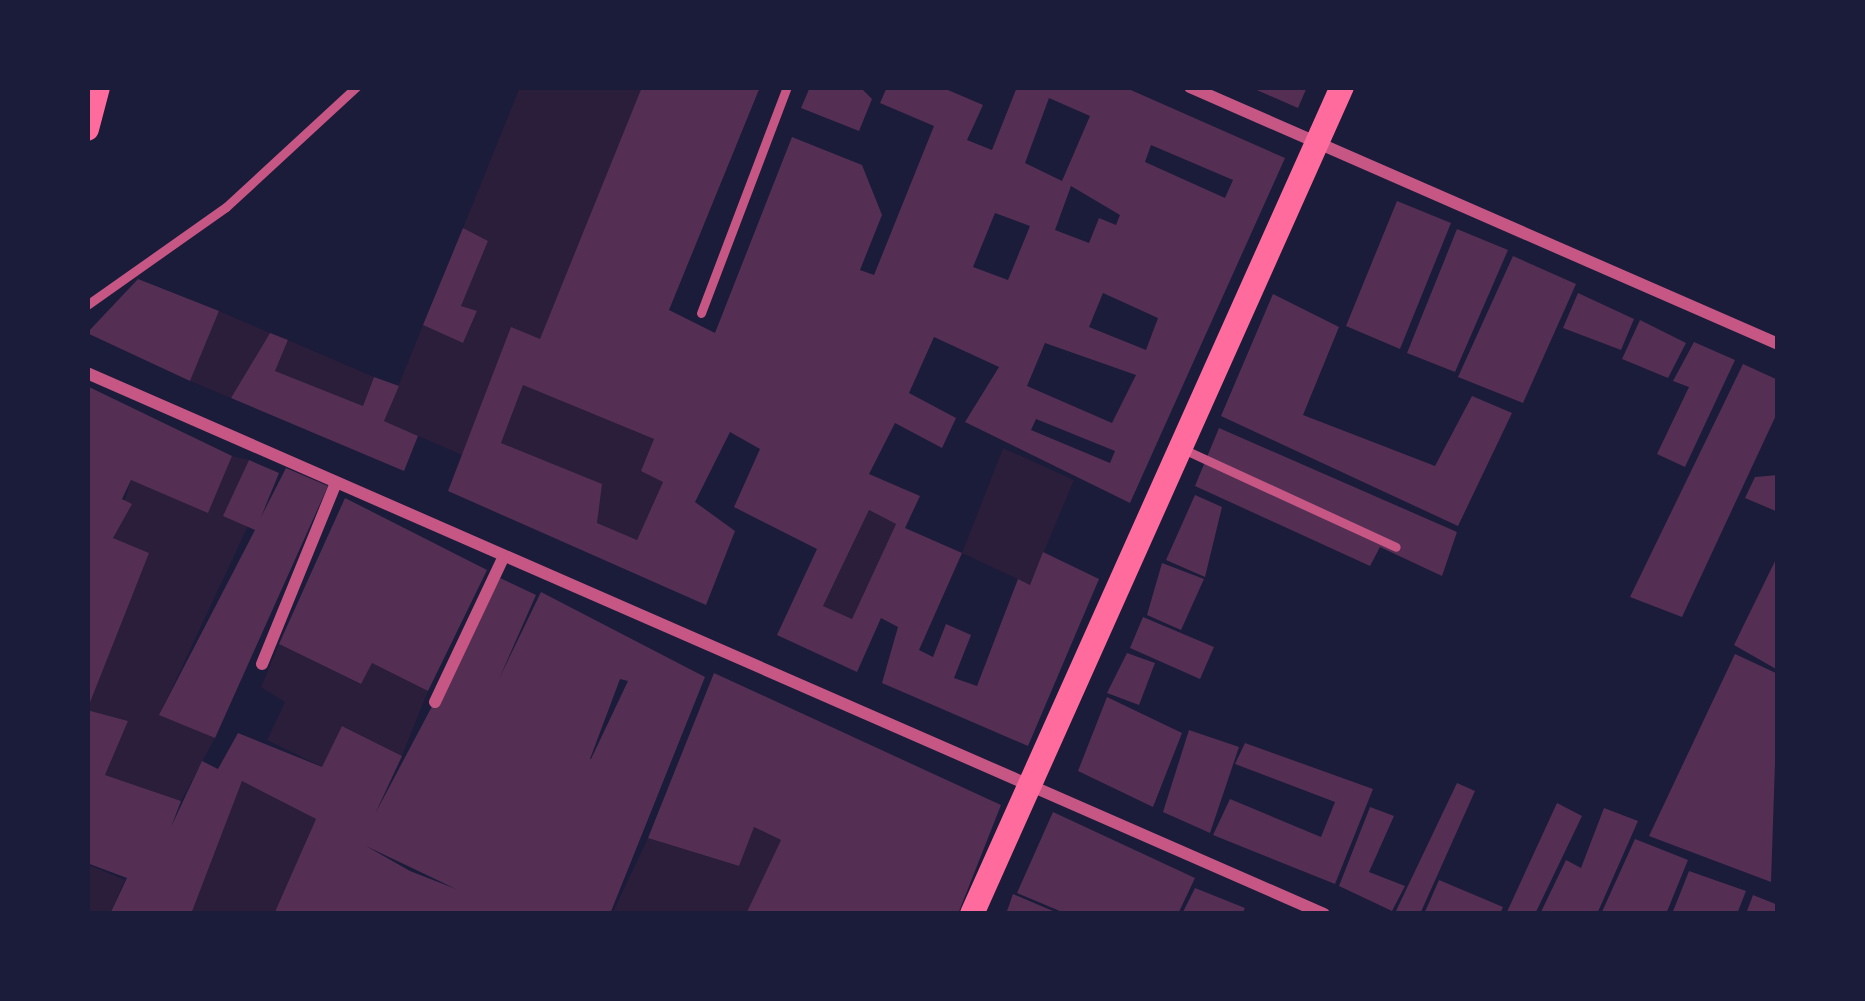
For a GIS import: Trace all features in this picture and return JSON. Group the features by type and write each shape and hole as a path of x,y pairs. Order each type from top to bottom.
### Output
{"main road":[{"path":"87,129 98,87"},
{"path":"972,914 1342,87"}],"street":[{"path":"1190,87 1778,344"},
{"path":"87,373 1025,790 1324,914"},
{"path":"262,664 336,483"},
{"path":"435,702 503,558"}],"lane":[{"path":"87,304 226,207 356,87"},
{"path":"700,313 787,87"},
{"path":"1179,447 1396,547"}],"shaded area":[{"path":"520,87 642,87 540,340 462,455 384,421 423,325 463,343 477,312 461,306 488,241 463,228"},
{"path":"219,311 270,333 231,398 190,381"},
{"path":"288,340 374,377 363,406 275,371"},
{"path":"523,385 654,439 642,470 663,482 637,540 597,523 601,484 501,443"},
{"path":"1003,448 1074,480 1030,585 962,553"},
{"path":"232,456 249,460 224,515 248,526 160,714 215,738 181,801 105,775 128,721 87,710 148,553 113,538 131,480 208,512"},
{"path":"869,510 896,524 852,619 823,606"},
{"path":"279,644 360,684 372,663 428,691 402,756 343,726 322,767 267,740 285,702 261,687"},
{"path":"242,781 316,819 274,914 189,914"},
{"path":"754,827 781,840 746,914 612,914 648,838 738,866"},
{"path":"87,864 125,880 110,914 87,914"}],"building":[{"path":"642,87 760,87 669,310 715,333 792,137 862,165 882,215 860,270 874,275 934,126 880,103 887,87 941,87 983,105 967,140 992,150 1017,87 1124,87 1285,158 1130,503 965,422 999,367 934,337 909,393 956,418 942,448 895,423 869,474 920,496 905,528 962,553 919,650 933,657 946,624 971,635 954,678 977,686 1018,579 1030,585 1043,552 1099,579 1028,746 882,683 898,627 881,618 857,672 777,635 817,549 734,507 760,449 730,432 695,502 735,531 706,605 448,491 511,327 540,339","holes":["1049,98 1090,116 1062,181 1025,163","1151,145 1233,180 1225,198 1145,162","1071,186 1120,215 1116,225 1099,218 1089,243 1055,230","995,213 1030,226 1008,280 973,267","1103,293 1158,318 1146,350 1089,327","1045,343 1136,375 1112,423 1027,386","523,385 654,439 641,471 663,482 637,540 597,523 602,484 501,443","1036,419 1115,451 1110,463 1031,430","869,510 896,524 852,619 823,606"]},
{"path":"810,87 860,87 872,99 859,131 801,108"},
{"path":"1250,87 1307,87 1298,108"},
{"path":"1397,201 1451,223 1400,349 1346,326"},
{"path":"463,228 488,241 461,306 477,311 463,343 423,325"},
{"path":"1457,229 1508,250 1455,372 1407,353"},
{"path":"1513,256 1576,284 1523,403 1458,377"},
{"path":"138,279 219,311 190,381 87,333"},
{"path":"1578,293 1634,319 1621,350 1563,328"},
{"path":"1273,294 1339,327 1303,415 1435,466 1472,396 1512,413 1458,526 1221,416"},
{"path":"1640,320 1686,343 1668,378 1622,359"},
{"path":"270,333 288,340 275,371 363,406 374,377 399,386 384,421 418,436 404,471 231,398"},
{"path":"1694,342 1735,360 1685,467 1657,454 1689,387 1673,381"},
{"path":"1743,364 1778,380 1778,411 1682,617 1630,597"},
{"path":"87,386 232,456 208,513 131,480 122,499 132,504 113,538 149,553 87,710"},
{"path":"1219,428 1457,532 1442,576 1380,547 1370,566 1195,486"},
{"path":"249,460 279,473 261,517 286,468 328,486 215,738 159,715 255,530 223,516"},
{"path":"1778,475 1778,512 1745,498 1755,477"},
{"path":"1195,495 1222,507 1205,577 1166,560"},
{"path":"345,498 487,570 428,691 372,663 361,684 279,644"},
{"path":"1778,555 1778,663 1776,669 1734,645"},
{"path":"1162,563 1204,579 1181,630 1147,615"},
{"path":"500,578 536,595 499,679 541,592 705,677 610,914 274,914 316,819 242,781 191,914 110,914 127,878 87,863 87,710 128,721 105,775 181,801 171,827 202,761 218,769 238,733 322,767 342,726 402,756 375,814","holes":["620,679 628,681 590,759","366,846 456,889 410,871"]},
{"path":"1143,617 1214,647 1200,679 1130,648"},
{"path":"1127,653 1155,663 1139,705 1107,693"},
{"path":"1735,654 1778,674 1771,882 1649,836"},
{"path":"714,673 1001,805 958,914 746,914 781,840 754,827 739,866 648,838"},
{"path":"1107,697 1182,733 1153,807 1078,771"},
{"path":"1189,730 1239,747 1210,833 1163,812"},
{"path":"1245,743 1373,789 1335,884 1213,835 1230,799 1321,837 1335,802 1235,764"},
{"path":"1457,783 1475,791 1420,914 1395,913"},
{"path":"1557,803 1582,816 1535,914 1506,914"},
{"path":"1370,807 1394,816 1369,872 1405,886 1392,911 1339,886"},
{"path":"1604,808 1638,821 1597,914 1540,914 1566,860 1581,868"},
{"path":"1053,812 1195,878 1178,914 1067,914 1017,893"},
{"path":"1635,839 1688,860 1666,914 1601,914"},
{"path":"1689,871 1746,891 1737,914 1672,914"},
{"path":"1439,880 1503,907 1500,914 1424,914"},
{"path":"1195,888 1245,908 1242,914 1182,914"},
{"path":"1013,894 1060,914 1006,914"},
{"path":"1753,895 1778,905 1778,914 1746,914"}]}
